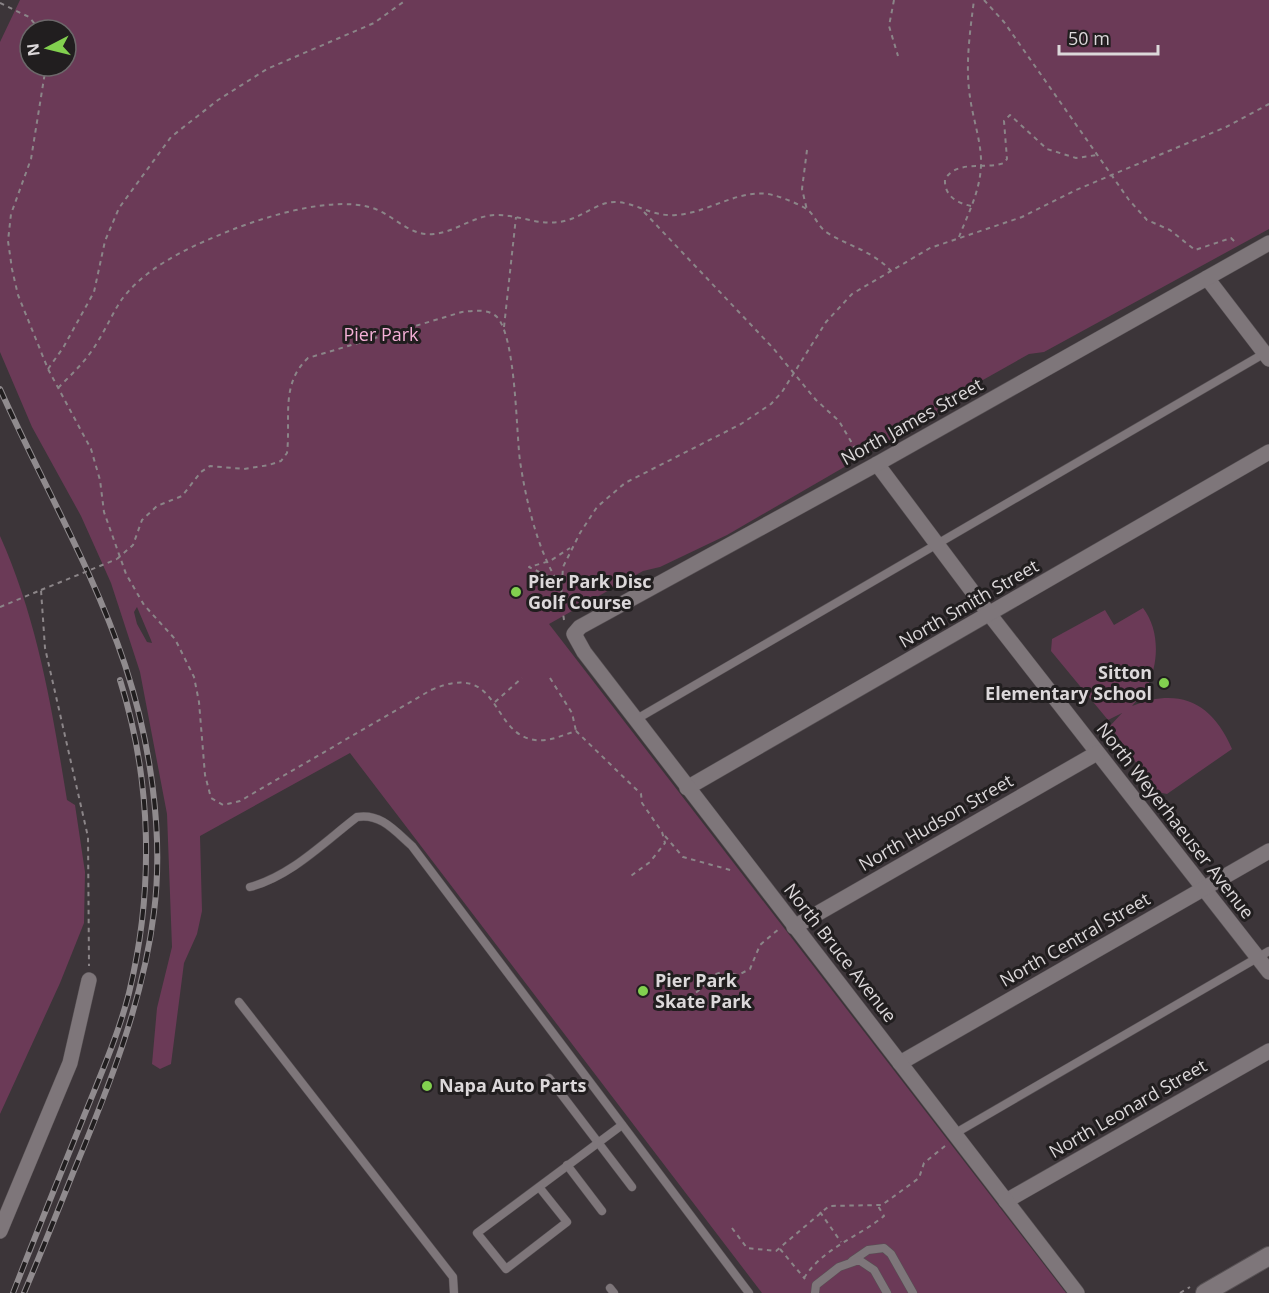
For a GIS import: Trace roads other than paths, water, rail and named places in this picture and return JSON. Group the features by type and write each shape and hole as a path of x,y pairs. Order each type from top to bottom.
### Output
{"main road":[{"path":"1205,1293 1269,1256"}],"street":[{"name":"North James Street","path":"574,634 580,627 877,464 1269,243"},
{"path":"1207,278 1268,354"},
{"name":"North Smith Street","path":"687,789 1269,452"},
{"name":"North Weyerhaeuser Avenue","path":"877,464 990,615 1203,889 1263,954 1269,972"},
{"name":"North Bruce Avenue","path":"574,634 584,652 687,789 1077,1293"},
{"name":"North Hudson Street","path":"792,924 1097,753"},
{"name":"North Central Street","path":"900,1064 1269,851"},
{"path":"0,1231 70,1063 88,980"},
{"name":"North Leonard Street","path":"1006,1201 1269,1051"}],"lane":[{"path":"635,720 1268,354"},
{"path":"250,887 271,881 357,817 368,815 383,820 412,846 749,1293"},
{"path":"956,1136 1263,954"},
{"path":"238,1002 453,1277 454,1293"},
{"path":"549,1078 632,1187"},
{"path":"539,1187 567,1222 506,1269 477,1233 622,1125"},
{"path":"567,1165 602,1212"},
{"path":"851,1262 868,1250 884,1248 891,1254 913,1293"},
{"path":"816,1289 839,1267 859,1260 869,1265 887,1293"}],"railway":[{"path":"0,389 98,594 125,665 148,755 153,787 157,850 157,882 149,946 133,1012 99,1110 24,1293"},
{"path":"13,1293 114,1040 125,1009 137,954 146,875 144,796 131,718 120,680"}],"place":[{"name":"Pier Park Disc Golf Course","path":"516,592"},
{"name":"Sitton Elementary School","path":"1164,683"},
{"name":"Pier Park Skate Park","path":"643,991"},
{"name":"Napa Auto Parts","path":"427,1086"}],"park label":[{"name":"Pier Park","path":"381,335"}]}
